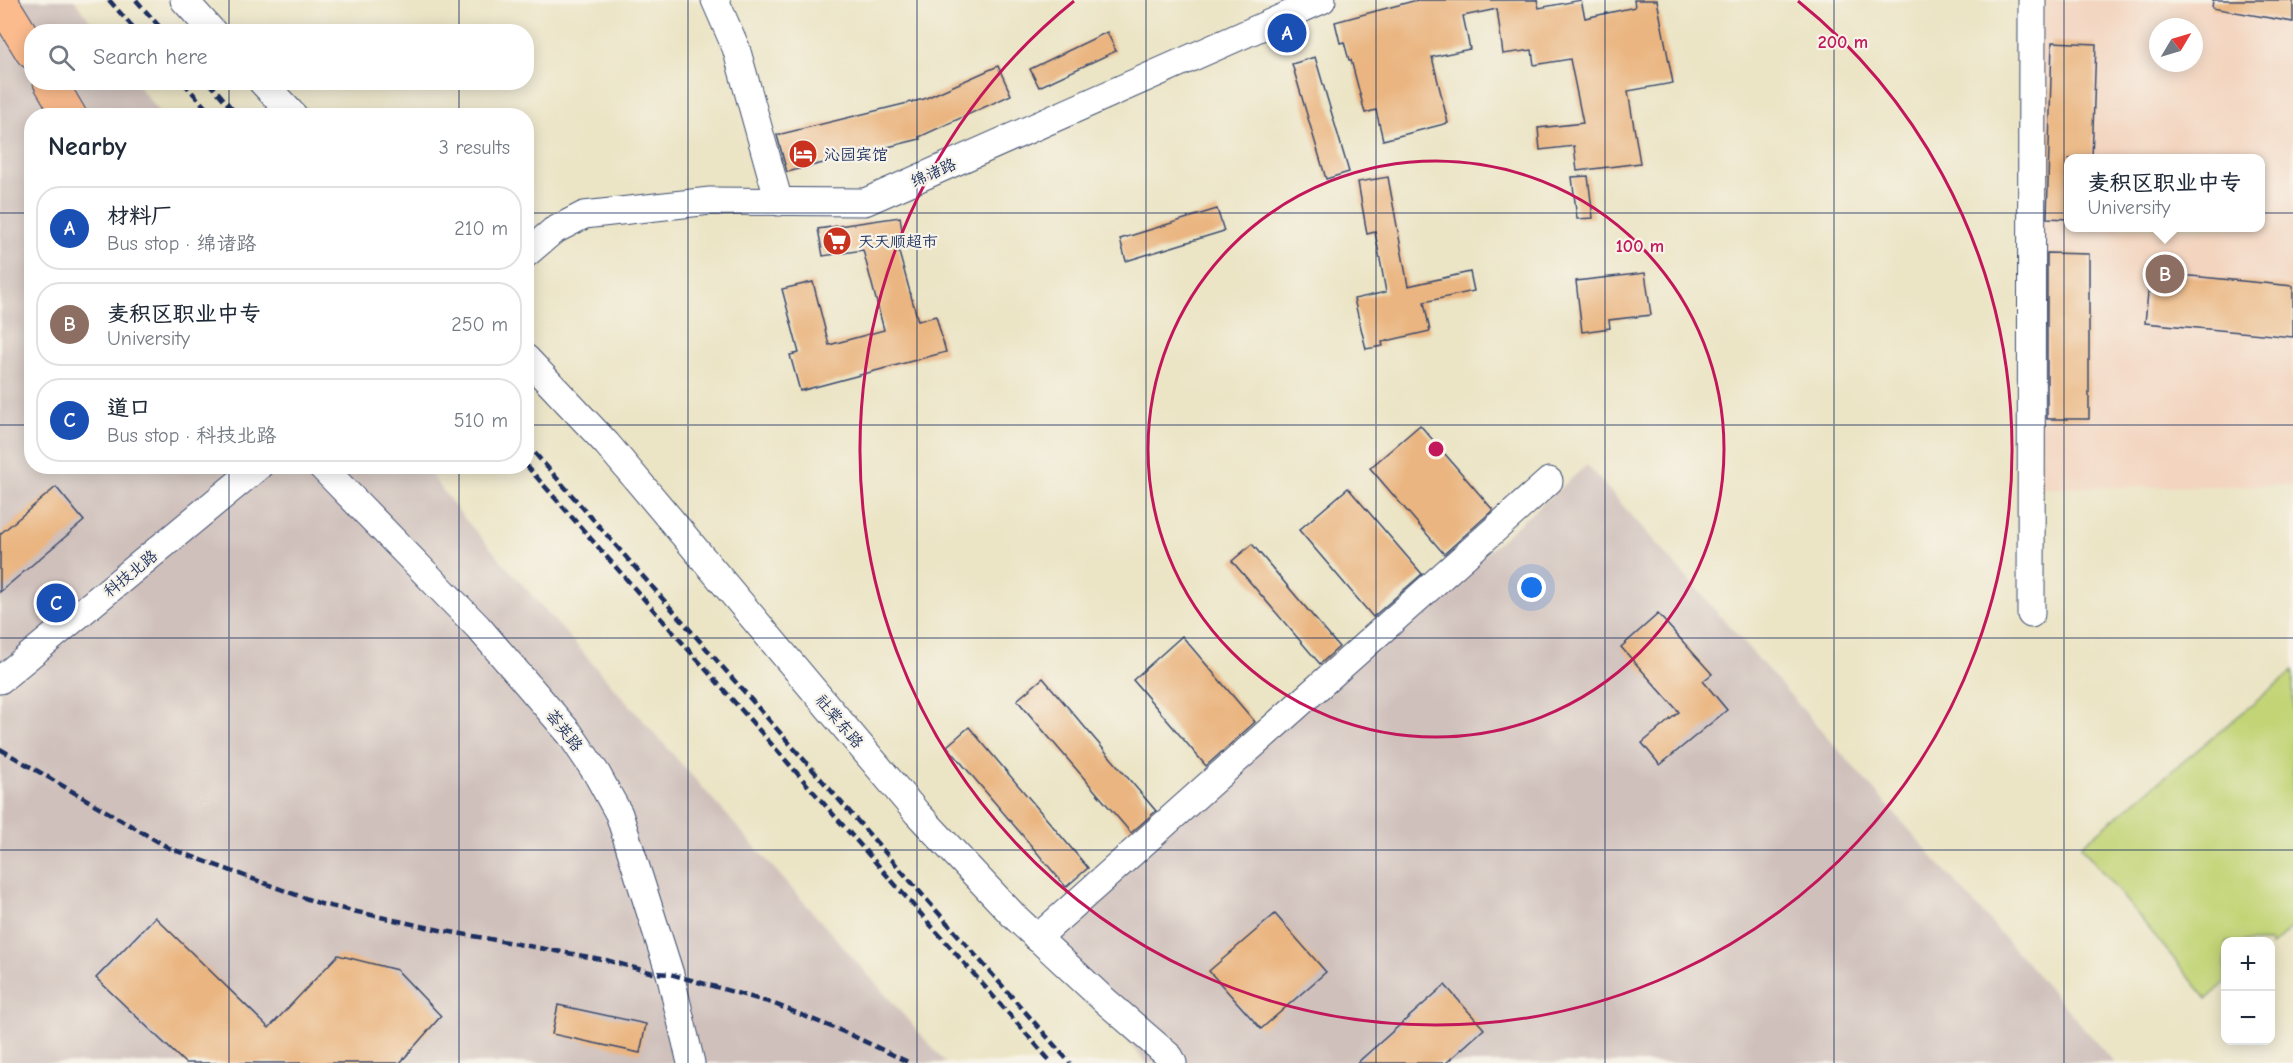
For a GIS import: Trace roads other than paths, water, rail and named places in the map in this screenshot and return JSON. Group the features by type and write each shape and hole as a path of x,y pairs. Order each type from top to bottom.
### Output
{"main road":[{"path":"0,0 24,39"},
{"path":"55,90 65,108"}],"street":[{"path":"184,0 206,24"},
{"path":"715,0 736,48 779,202"},
{"name":"绵诸路","path":"534,247 553,231 584,215 710,201 865,202 1322,0"},
{"path":"2031,614 2032,0"},
{"path":"270,90 286,108"},
{"name":"社棠东路","path":"534,367 615,453 916,813 1037,938 1170,1057 1173,1063"},
{"name":"科技北路","path":"0,680 249,474"},
{"name":"荟英路","path":"329,474 478,627 570,734 597,774 619,814 670,974 691,1063"},
{"path":"1037,938 1549,481"}],"railway":[{"path":"109,0 130,24"},
{"path":"136,0 157,24"},
{"path":"190,90 206,108"},
{"path":"216,90 231,108"},
{"path":"534,452 1070,1063"},
{"path":"534,474 1052,1063"},
{"path":"0,749 169,848 321,904 440,930 606,960 653,973 670,974 772,1003 849,1034 910,1063"}],"place":[{"name":"材料厂","path":"1287,33"},
{"name":"沁园宾馆","path":"803,154"},
{"name":"天天顺超市","path":"837,241"},
{"name":"麦积区职业中专","path":"2165,274"},
{"name":"道口","path":"56,603"}]}
